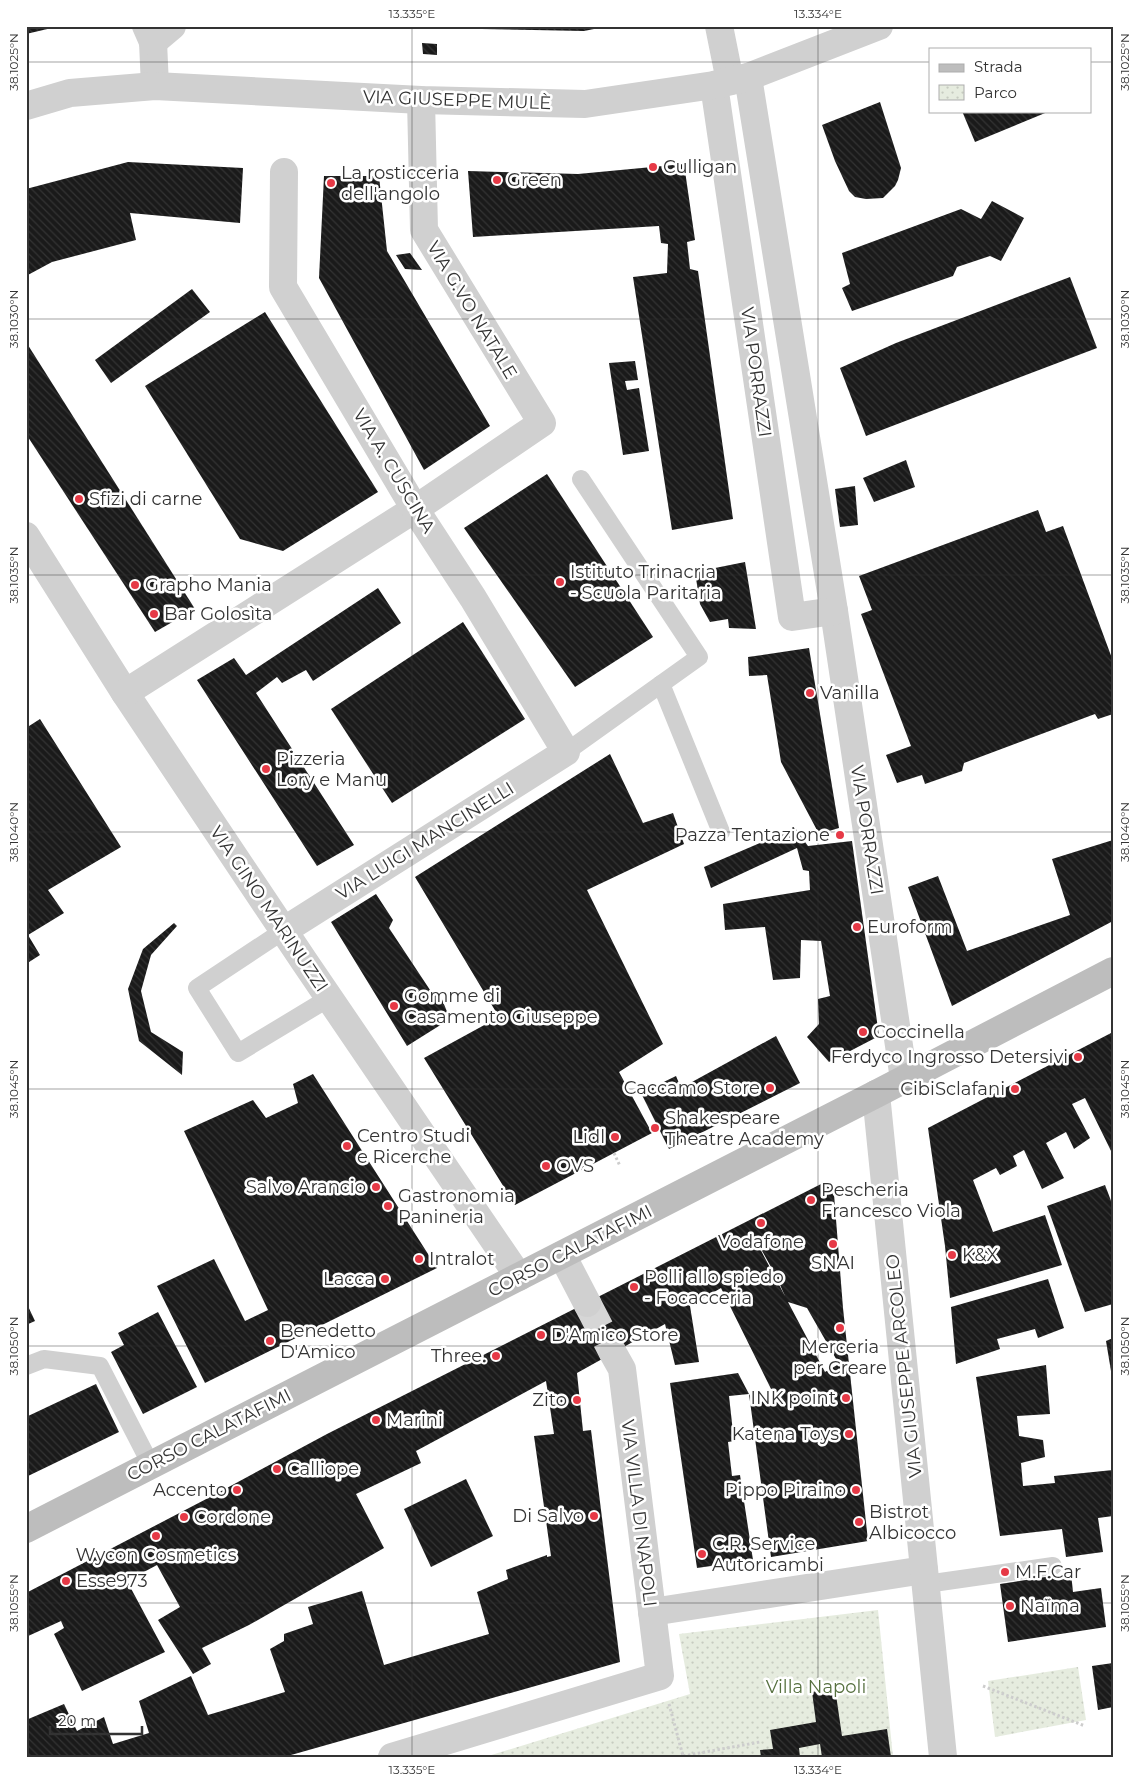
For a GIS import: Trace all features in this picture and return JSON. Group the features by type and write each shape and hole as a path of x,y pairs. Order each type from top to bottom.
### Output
{"main road":[{"name":"CORSO CALATAFIMI","path":"26,1529 1113,971"}],"street":[{"path":"719,26 731,81"},
{"name":"VIA GIUSEPPE MULÈ","path":"26,106 70,93 155,86 422,100 585,104 731,81 879,26"},
{"path":"155,86 157,31"},
{"name":"VIA PORRAZZI","path":"731,81 792,617 834,611"},
{"name":"VIA PORRAZZI","path":"731,81 834,611 904,1079"},
{"name":"VIA G.VO NATALE","path":"415,509 542,423 424,230 422,100"},
{"name":"VIA A. CUSCINA","path":"284,172 284,287 415,509 473,598 566,752"},
{"path":"125,692 415,509"},
{"name":"VIA GINO MARINUZZI","path":"26,536 125,692 284,931 519,1276"},
{"name":"VIA LUIGI MANCINELLI","path":"284,931 566,752"},
{"name":"VIA GIUSEPPE ARCOLEO","path":"876,1094 943,1757"},
{"path":"562,1255 587,1303"},
{"name":"VIA VILLA DI NAPOLI","path":"613,1352 622,1370 652,1612 664,1688"},
{"path":"652,1612 925,1577"},
{"path":"392,1757 664,1688"}],"lane":[{"path":"566,752 699,656 581,479"},
{"path":"660,684 721,832"},
{"path":"284,931 198,988 238,1053 329,998"},
{"path":"26,1366 44,1359 100,1366 151,1465"},
{"path":"925,1577 1053,1566"}],"path":[{"path":"614,1153 620,1166"},
{"path":"983,1686 1085,1726"},
{"path":"664,1688 681,1756 760,1742"}],"green space":[{"name":"Villa Napoli","path":"878,1610 893,1757 485,1757 690,1694 679,1634"},
{"path":"1078,1667 1086,1720 995,1737 988,1681"}],"building":[{"path":"26,26 56,26 56,27 26,34"},
{"path":"425,26 604,27 584,31 425,28"},
{"path":"422,43 437,44 437,55 423,54"},
{"path":"880,102 901,168 898,180 895,186 883,198 866,199 855,197 849,191 835,161 822,125"},
{"path":"962,112 1048,112 975,142"},
{"path":"128,162 243,168 240,223 130,213 136,240 52,262 26,276 26,248 28,247 26,242 26,189"},
{"path":"684,164 695,240 687,242 690,269 698,271 733,519 672,530 633,277 667,273 668,244 661,243 659,226 473,237 468,171 578,174"},
{"path":"324,176 379,176 387,251 490,426 424,470 319,278"},
{"path":"992,201 1024,218 1001,261 990,256 957,267 953,276 852,311 842,288 850,284 842,253 961,209 981,219"},
{"path":"410,253 422,270 405,269 396,255"},
{"path":"1070,277 1097,348 866,436 840,368 896,343"},
{"path":"192,289 210,312 111,383 95,360"},
{"path":"265,312 378,492 283,551 240,539 145,386"},
{"path":"26,342 195,609 155,632 26,434"},
{"path":"635,361 638,380 625,381 627,390 639,388 649,451 623,455 609,363"},
{"path":"906,460 915,487 874,502 863,478"},
{"name":"Istituto Trinacria - Scuola Paritaria","path":"547,474 653,637 575,687 464,528"},
{"path":"855,486 858,525 840,527 835,489"},
{"path":"1038,510 1046,532 1063,526 1113,661 1113,714 1098,719 1095,714 964,763 962,771 925,784 922,775 897,783 886,755 911,746 861,614 872,610 859,576"},
{"path":"745,562 756,629 729,628 728,619 710,622 700,604 695,572"},
{"path":"378,588 401,623 313,681 306,670 282,683 277,677 256,693 354,845 317,866 197,680 234,658 246,675"},
{"path":"463,622 525,719 392,803 331,709"},
{"path":"809,648 839,828 819,834 781,762 767,675 749,676 748,657"},
{"path":"40,719 121,847 48,890 64,913 28,935 40,955 26,964 26,728"},
{"path":"610,754 643,823 673,813 684,844 587,890 663,1044 619,1072 652,1133 515,1205 424,1058 499,1017 415,877"},
{"path":"795,828 808,846 852,841 879,1036 829,1062 807,1037 819,1024 818,999 830,996 821,941 801,940 800,978 773,980 765,927 725,930 723,904 810,890 809,871 803,870 797,848 711,888 704,867"},
{"path":"1113,840 1113,921 952,1006 908,887 938,876 967,951 1070,915 1052,859"},
{"path":"376,894 393,920 389,928 434,996 439,992 450,1019 407,1046 331,922"},
{"path":"174,923 177,926 151,955 141,991 151,1032 183,1052 182,1075 139,1041 128,989 143,949"},
{"path":"1113,1032 1113,1155 1085,1098 1072,1104 1090,1138 1074,1149 1066,1132 1046,1143 1064,1178 1042,1189 1024,1150 1013,1156 1017,1166 1000,1175 996,1168 973,1180 993,1232 1045,1215 1062,1265 950,1298 945,1246 928,1128"},
{"path":"776,1036 800,1083 669,1149 641,1093 676,1076 681,1088"},
{"path":"313,1074 437,1268 205,1383 157,1286 214,1259 245,1321 268,1310 184,1131 253,1100 266,1118 298,1103 293,1084"},
{"path":"825,1182 834,1194 843,1308 868,1541 771,1557 749,1394 756,1405 774,1395 721,1288 690,1306 699,1362 675,1365 665,1324 577,1373 583,1431 591,1430 620,1662 284,1757 26,1757 26,1720 64,1704 77,1731 104,1717 113,1744 149,1733 139,1701 191,1676 208,1715 285,1692 270,1649 284,1641 284,1634 313,1624 308,1607 362,1591 384,1665 489,1634 477,1592 508,1579 506,1570 547,1555 547,1557 551,1556 534,1436 554,1434 546,1381 416,1451 421,1463 356,1494 384,1548 249,1625 202,1648 211,1664 193,1674 158,1620 180,1607 157,1565 127,1581 165,1652 82,1691 54,1634 64,1628 61,1621 26,1637 26,1593 327,1434","holes":["756,1241 776,1276 785,1296","788,1302 807,1308 839,1364 825,1372"]},
{"path":"1105,1185 1113,1206 1113,1304 1085,1312 1047,1206"},
{"path":"1048,1279 1064,1328 1038,1338 1035,1329 997,1339 1000,1349 956,1364 951,1307"},
{"path":"26,1302 35,1321 26,1325"},
{"path":"158,1312 197,1387 143,1414 111,1352 124,1345 118,1333"},
{"path":"1113,1338 1113,1376 1112,1377 1106,1341"},
{"path":"1046,1365 1050,1414 1017,1416 1019,1436 1043,1440 1045,1457 1021,1463 1023,1486 1055,1483 1054,1476 1113,1470 1113,1516 1098,1518 1103,1552 1066,1557 1062,1529 1000,1536 976,1377"},
{"path":"738,1373 749,1394 729,1396 734,1441 728,1442 732,1476 740,1475 753,1560 697,1568 670,1383"},
{"path":"96,1384 119,1432 26,1477 26,1417"},
{"path":"466,1479 493,1536 431,1567 404,1509"},
{"path":"1071,1573 1073,1592 1101,1588 1106,1627 1008,1642 1000,1584"},
{"path":"1113,1663 1113,1707 1098,1710 1092,1666"},
{"path":"835,1688 842,1736 887,1729 891,1757 822,1757 820,1744 799,1748 800,1757 761,1757 760,1750 773,1749 770,1730 816,1722 812,1692"}],"tunnel":[{"path":"587,1303 613,1353"}],"place":[{"name":"Culligan","path":"653,167"},
{"name":"Green","path":"497,180"},
{"name":"La rosticceria dell'angolo","path":"331,183"},
{"name":"Sfizi di carne","path":"79,499"},
{"name":"Istituto Trinacria - Scuola Paritaria","path":"560,582"},
{"name":"Grapho Mania","path":"135,585"},
{"name":"Bar Golosìta","path":"154,614"},
{"name":"Vanilla","path":"810,693"},
{"name":"Pizzeria Lory e Manu","path":"266,769"},
{"name":"Pazza Tentazione","path":"840,835"},
{"name":"Euroform","path":"857,927"},
{"name":"Gomme di Casamento Giuseppe","path":"394,1006"},
{"name":"Coccinella","path":"863,1032"},
{"name":"Ferdyco Ingrosso Detersivi","path":"1078,1057"},
{"name":"Caccamo Store","path":"770,1088"},
{"name":"CibiSclafani","path":"1015,1089"},
{"name":"Shakespeare Theatre Academy","path":"655,1128"},
{"name":"Lidl","path":"615,1137"},
{"name":"Centro Studi e Ricerche","path":"347,1146"},
{"name":"OVS","path":"546,1166"},
{"name":"Salvo Arancio","path":"376,1187"},
{"name":"Pescheria Francesco Viola","path":"811,1200"},
{"name":"Gastronomia Panineria","path":"388,1206"},
{"name":"Vodafone","path":"761,1223"},
{"name":"SNAI","path":"833,1244"},
{"name":"K&X","path":"952,1255"},
{"name":"Intralot","path":"419,1259"},
{"name":"Lacca","path":"385,1279"},
{"name":"Polli allo spiedo - Focacceria","path":"634,1287"},
{"name":"Merceria per Creare","path":"840,1328"},
{"name":"D'Amico Store","path":"541,1335"},
{"name":"Benedetto D'Amico","path":"270,1341"},
{"name":"Three.","path":"496,1356"},
{"name":"INK point","path":"846,1398"},
{"name":"Zito","path":"577,1400"},
{"name":"Marini","path":"376,1420"},
{"name":"Katena Toys","path":"849,1434"},
{"name":"Calliope","path":"277,1469"},
{"name":"Accento","path":"237,1490"},
{"name":"Pippo Piraino","path":"856,1490"},
{"name":"Di Salvo","path":"594,1516"},
{"name":"Cordone","path":"184,1517"},
{"name":"Bistrot Albicocco","path":"859,1522"},
{"name":"Wycon Cosmetics","path":"156,1536"},
{"name":"C.R. Service Autoricambi","path":"702,1554"},
{"name":"M.F.Car","path":"1005,1572"},
{"name":"Esse973","path":"66,1581"},
{"name":"Naïma","path":"1010,1606"}]}
